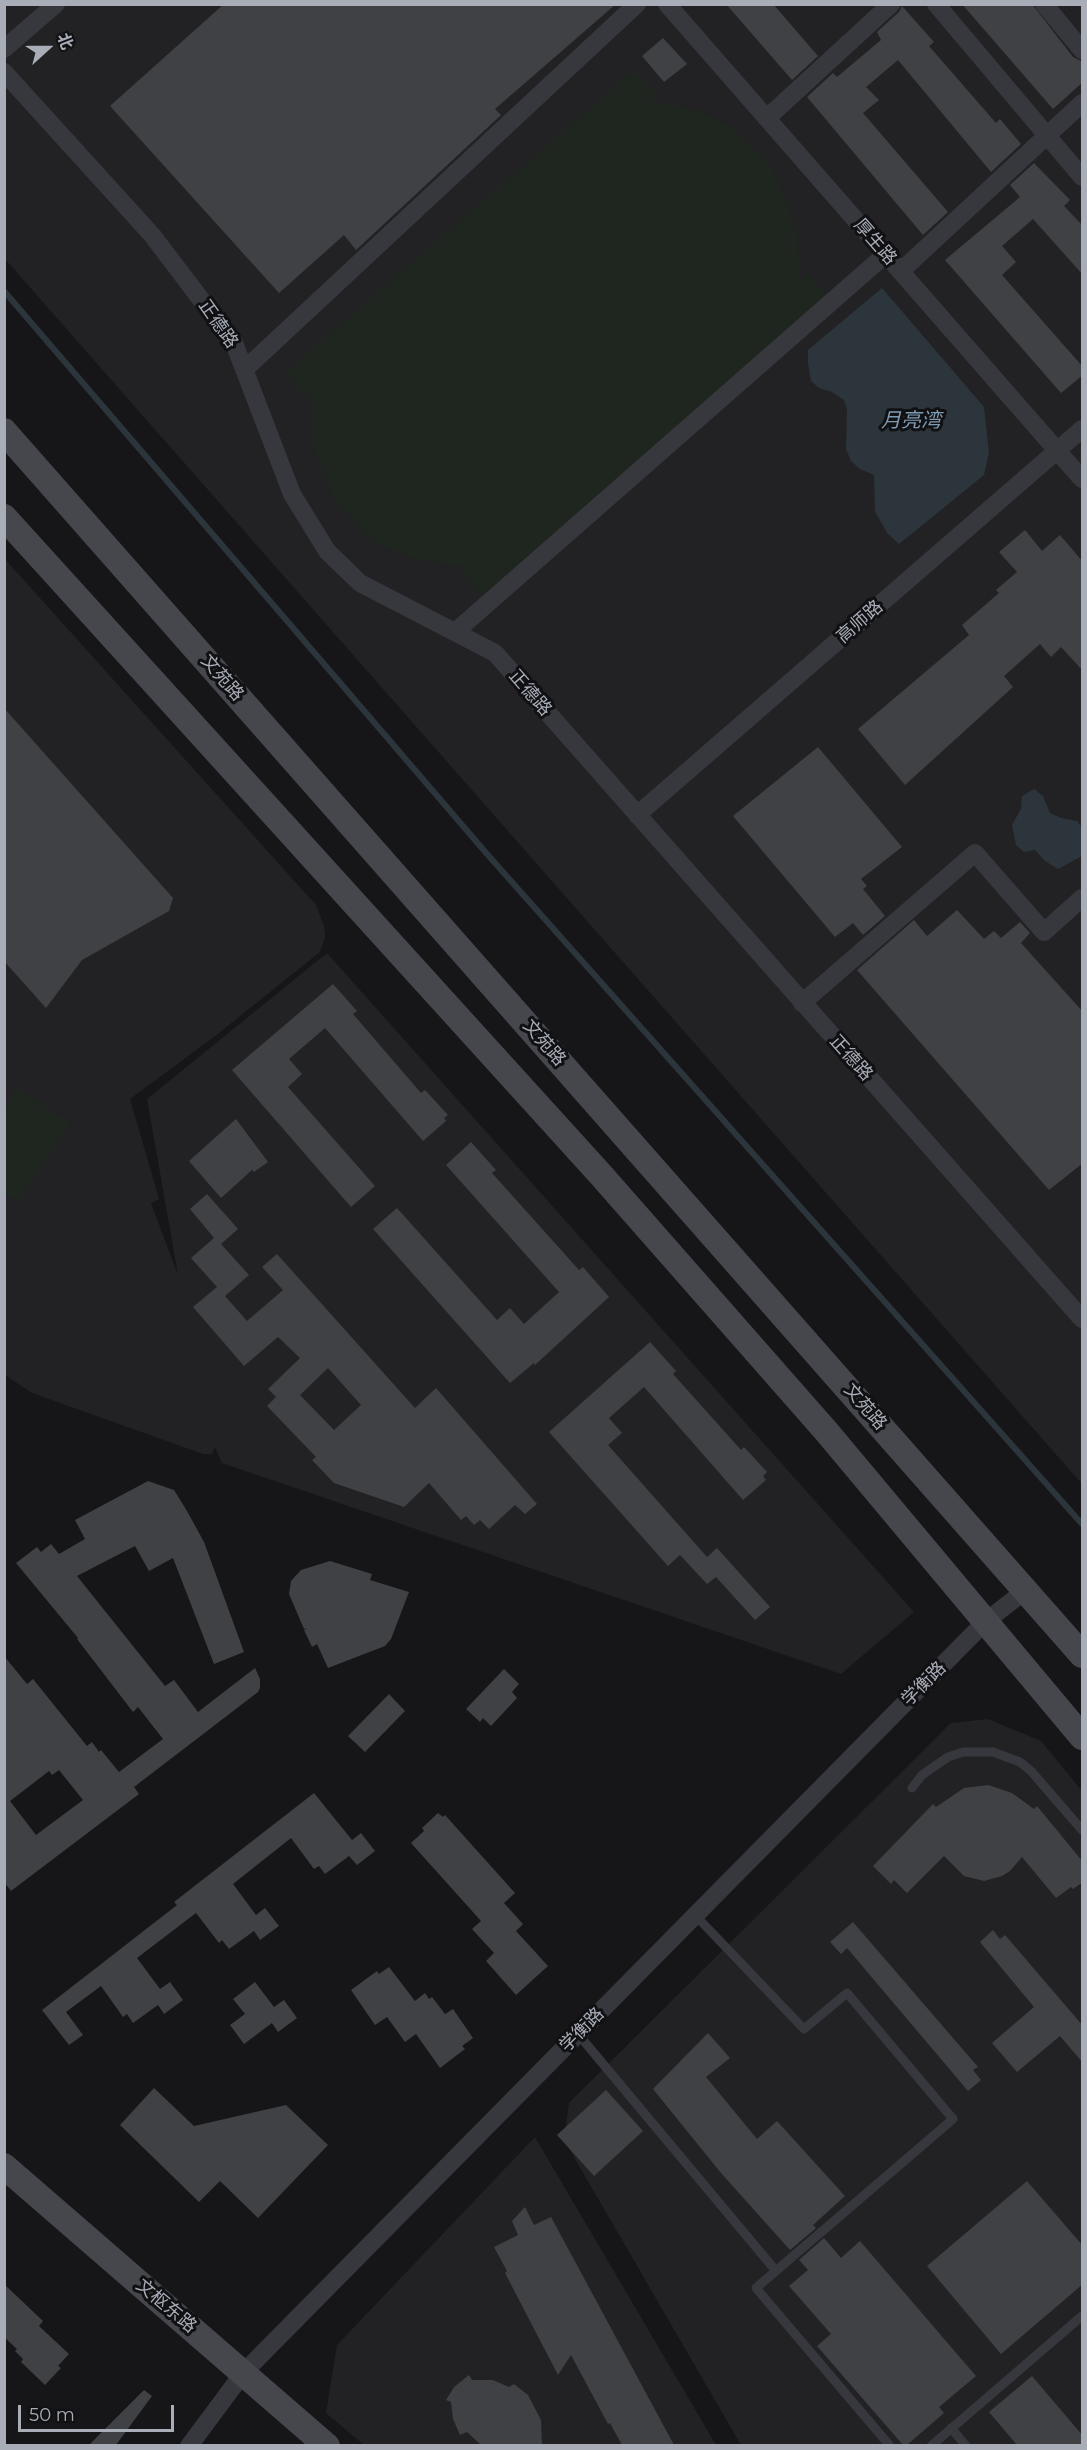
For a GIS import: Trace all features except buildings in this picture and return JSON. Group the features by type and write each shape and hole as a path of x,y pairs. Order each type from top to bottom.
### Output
{"main road":[{"name":"文苑路","path":"4,431 1083,1655"},
{"path":"4,517 601,1175 833,1440 1083,1737"},
{"name":"文枢东路","path":"4,2166 327,2445"}],"street":[{"path":"4,49 56,4"},
{"path":"244,370 637,4"},
{"name":"厚生路","path":"668,4 1083,479"},
{"path":"767,118 891,4"},
{"path":"936,4 1083,177"},
{"path":"1044,4 1083,50"},
{"name":"正德路","path":"4,72 152,235 234,343 292,494 327,551 360,583 495,653 1083,1319"},
{"path":"901,271 1083,103"},
{"path":"455,632 886,254"},
{"name":"高师路","path":"637,815 1083,429"},
{"path":"802,1003 975,852 1044,932 1083,898"},
{"name":"学衡路","path":"189,2445 244,2372 985,1622 1026,1590"}],"lane":[{"path":"912,1788 922,1775 948,1757 963,1752 993,1752 1014,1759 1031,1771 1083,1830"},
{"path":"695,1915 804,2030 847,1993 953,2119 756,2288 890,2445"},
{"path":"578,2034 776,2271"},
{"path":"931,2445 1083,2316"},
{"path":"951,2428 966,2445"}],"shaded area":[{"path":"4,5 1082,5 1082,1484 5,259"},
{"path":"634,70 658,96 647,106 658,103 674,105 700,112 728,125 769,163 798,236 799,281 808,273 828,297 483,595 461,571 467,565 445,565 412,558 377,545 356,524 336,500 319,462 311,435 312,391 304,395 286,372"},
{"path":"4,558 316,905 324,926 325,937 320,952 214,1037 130,1099 159,1199 151,1203 178,1275 147,1099 327,953 914,1612 841,1674 222,1463 215,1447 212,1454 203,1454 32,1393 5,1375"},
{"path":"17,1088 70,1123 19,1201 4,1192 5,1107"},
{"path":"988,1719 1041,1741 1082,1791 1082,2445 741,2445 564,2140 569,2103 951,1723"},
{"path":"535,2137 716,2445 364,2445 326,2413 337,2345"}],"water":[{"name":"月亮湾","path":"882,288 984,407 989,453 984,475 899,544 887,533 875,511 874,475 860,469 851,461 846,449 847,409 844,400 832,392 819,388 811,381 808,363 808,350"},
{"path":"1034,789 1043,796 1050,813 1077,821 1082,827 1082,856 1058,869 1045,861 1035,850 1024,852 1016,845 1012,825 1021,809 1022,796"}],"waterway":[{"path":"4,291 487,854 1082,1524"}]}
